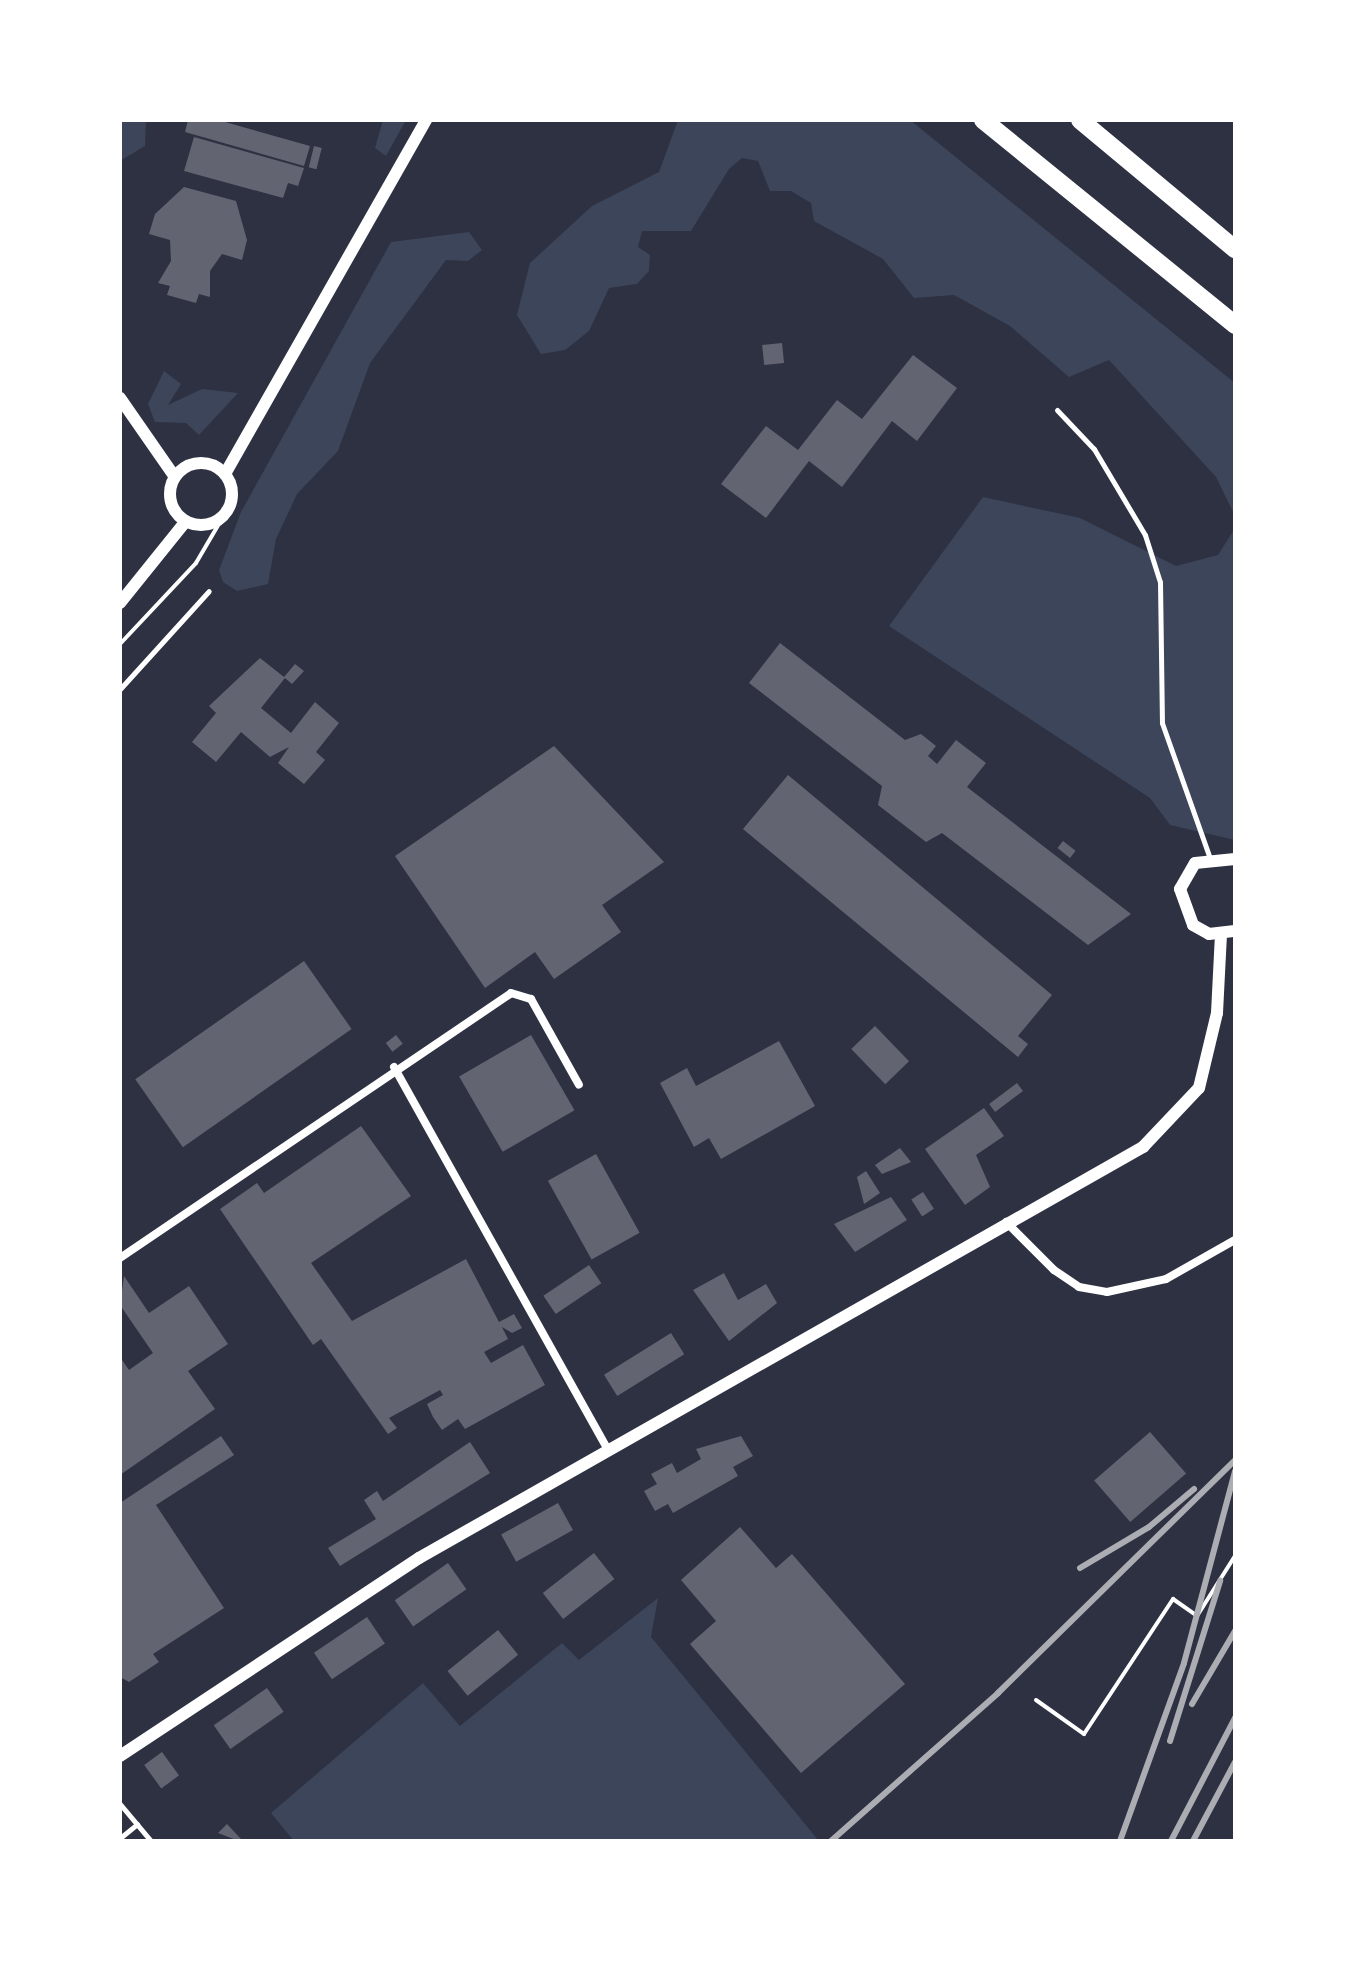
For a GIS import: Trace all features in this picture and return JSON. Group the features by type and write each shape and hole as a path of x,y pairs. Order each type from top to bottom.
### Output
{"highway":[{"path":"983,120 1235,325"},
{"path":"1080,120 1235,249"}],"street":[{"path":"225,474 193,464 175,477 170,496 186,521 205,525 224,515 232,495 225,474 426,120"},
{"path":"120,398 175,477"},
{"path":"120,603 186,521"},
{"path":"1235,859 1209,856 1185,874 1180,904 1199,929 1221,935 1235,931"},
{"path":"120,1756 419,1558 1005,1221 1143,1147 1177,1119 1210,1053 1221,935"},
{"path":"120,1258 394,1067 511,993 531,999 579,1085"},
{"path":"394,1067 609,1451"},
{"path":"1005,1221 1054,1270 1079,1287 1107,1292 1166,1279 1235,1240"}],"lane":[{"path":"1057,410 1094,449 1145,535 1160,582 1162,723 1209,856"},
{"path":"120,689 209,591"},
{"path":"120,1804 151,1841"},
{"path":"120,1838 137,1824"}],"path":[{"path":"120,644 196,563 224,515"},
{"path":"1036,1700 1084,1734 1173,1599 1197,1616 1235,1556"}],"shaded area":[{"path":"120,120 146,120 145,146 120,161"},
{"path":"383,120 406,120 386,156 375,148"},
{"path":"678,120 910,120 1235,383 1235,516 1216,477 1109,360 1069,377 1010,326 954,295 914,298 883,259 814,221 811,203 791,191 770,191 758,161 742,158 729,169 691,231 642,231 638,247 650,255 649,271 637,284 609,288 589,331 565,350 541,354 517,315 530,263 592,206 659,172"},
{"path":"469,232 482,250 468,261 446,260 370,363 338,451 297,494 276,539 268,584 237,591 223,582 219,570 241,512 391,242"},
{"path":"164,371 181,384 168,405 202,389 238,393 199,435 186,423 155,422 148,404"},
{"path":"983,497 1080,518 1176,566 1218,555 1235,528 1235,840 1170,825 1150,798 889,626"},
{"path":"658,1598 651,1637 819,1841 294,1841 271,1813 423,1683 460,1726 562,1643 579,1660"}],"building":[{"path":"188,120 218,120 310,146 304,166 185,132"},
{"path":"194,137 304,168 298,186 288,183 283,198 184,171"},
{"path":"314,146 322,148 316,169 309,167"},
{"path":"184,187 236,201 247,240 242,260 222,254 210,271 210,297 199,294 196,303 167,295 170,286 158,283 171,261 170,240 149,234 155,214"},
{"path":"782,343 784,363 764,365 762,345"},
{"path":"913,355 957,388 917,441 892,421 842,487 809,461 766,518 721,484 766,426 798,450 837,400 862,419"},
{"path":"780,643 905,740 921,734 936,746 928,756 937,764 956,740 986,763 967,787 1131,914 1088,945 942,833 926,842 878,805 882,786 749,683"},
{"path":"260,658 284,677 295,664 304,671 292,684 285,678 261,708 291,733 315,702 339,723 316,752 325,760 304,784 278,763 289,747 270,757 241,732 216,762 192,742 216,713 209,706"},
{"path":"554,746 664,862 602,905 621,932 554,979 535,952 485,988 395,856"},
{"path":"788,775 1052,995 1018,1036 1028,1044 1018,1057 743,829"},
{"path":"1063,841 1076,851 1070,858 1057,848"},
{"path":"304,961 352,1029 183,1147 135,1079"},
{"path":"875,1026 909,1061 885,1084 851,1049"},
{"path":"396,1035 403,1044 393,1052 386,1043"},
{"path":"531,1035 574,1110 503,1152 459,1076"},
{"path":"779,1041 815,1106 721,1159 709,1138 694,1147 660,1083 687,1068 696,1086"},
{"path":"1017,1083 1023,1091 995,1112 989,1104"},
{"path":"984,1108 1004,1136 976,1155 990,1187 965,1205 925,1149"},
{"path":"361,1126 411,1196 311,1263 352,1321 466,1259 499,1322 514,1314 522,1328 512,1333 502,1327 508,1339 484,1352 491,1363 523,1345 545,1385 465,1429 458,1419 442,1430 433,1417 427,1404 443,1395 440,1390 389,1418 397,1428 388,1434 321,1339 313,1345 220,1209 257,1183 264,1193"},
{"path":"900,1148 911,1162 882,1174 875,1165"},
{"path":"596,1154 640,1233 592,1259 548,1181"},
{"path":"866,1171 880,1193 864,1204 857,1177"},
{"path":"923,1192 934,1209 922,1216 911,1200"},
{"path":"891,1197 907,1220 855,1252 834,1224"},
{"path":"589,1265 601,1283 556,1314 543,1296"},
{"path":"724,1273 738,1300 766,1284 777,1303 729,1341 693,1290"},
{"path":"124,1276 149,1313 189,1286 228,1344 188,1371 215,1409 120,1475 120,1357 129,1370 153,1353 120,1305"},
{"path":"671,1333 684,1354 617,1396 604,1375"},
{"path":"1150,1432 1186,1474 1130,1522 1094,1481"},
{"path":"221,1436 234,1455 156,1505 224,1608 153,1654 159,1662 129,1682 120,1677 120,1503"},
{"path":"741,1436 753,1456 733,1467 738,1476 673,1513 668,1504 655,1511 644,1491 657,1484 651,1474 672,1463 677,1473 701,1459 696,1449"},
{"path":"470,1442 490,1473 340,1566 328,1548 376,1519 364,1500 377,1491 383,1501"},
{"path":"558,1503 573,1530 516,1562 501,1535"},
{"path":"740,1527 776,1568 792,1554 905,1684 801,1773 690,1644 716,1621 681,1580"},
{"path":"594,1553 614,1579 563,1619 543,1593"},
{"path":"448,1563 466,1589 413,1626 395,1600"},
{"path":"367,1617 385,1644 332,1679 314,1653"},
{"path":"498,1630 518,1655 468,1696 447,1671"},
{"path":"267,1688 284,1712 230,1749 214,1725"},
{"path":"162,1752 179,1775 161,1788 144,1765"},
{"path":"227,1824 241,1839 239,1841 218,1833"}],"railway":[{"path":"831,1841 998,1693 1235,1460"},
{"path":"1120,1841 1184,1663 1235,1471"},
{"path":"1080,1568 1149,1527 1194,1489"},
{"path":"1170,1741 1220,1581"},
{"path":"1192,1704 1235,1631"},
{"path":"1171,1841 1235,1718"},
{"path":"1193,1841 1235,1762"}]}
